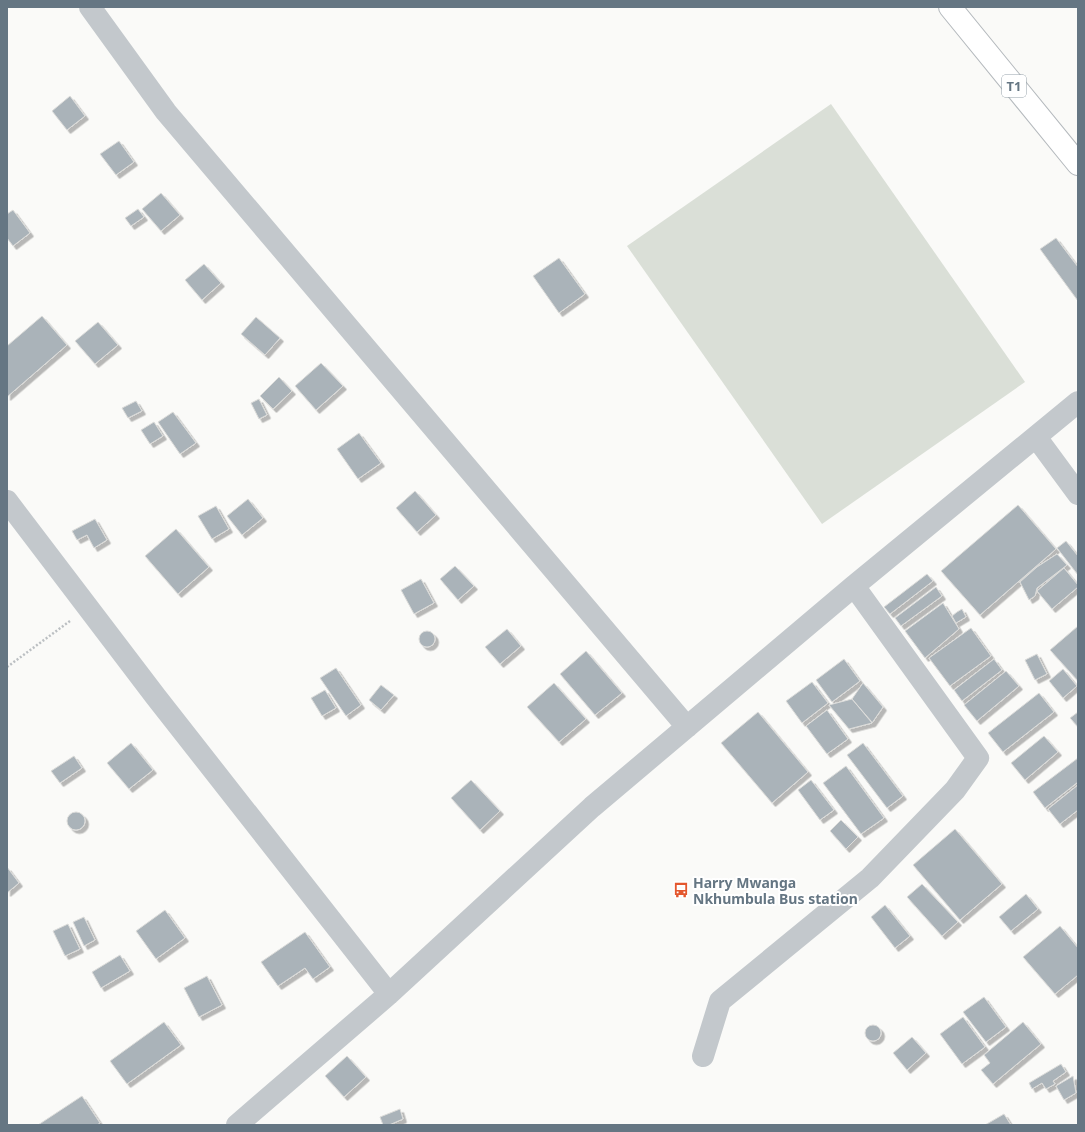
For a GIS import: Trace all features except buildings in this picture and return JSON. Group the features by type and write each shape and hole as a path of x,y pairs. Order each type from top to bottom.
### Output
{"highway":[{"name":"T1","path":"950,7 1078,164"}],"street":[{"path":"90,7 166,112 687,727"},
{"path":"237,1125 389,994 592,807 854,586 1078,402"},
{"path":"1036,437 1078,494"},
{"path":"7,501 156,697 389,994"},
{"path":"703,1056 720,1001 870,878 955,790 978,758 854,586"}],"path":[{"path":"7,667 89,608"}],"shaded area":[{"path":"831,104 1025,382 822,524 627,246"}],"place":[{"name":"Harry Mwanga Nkhumbula Bus station","path":"681,890"}]}
